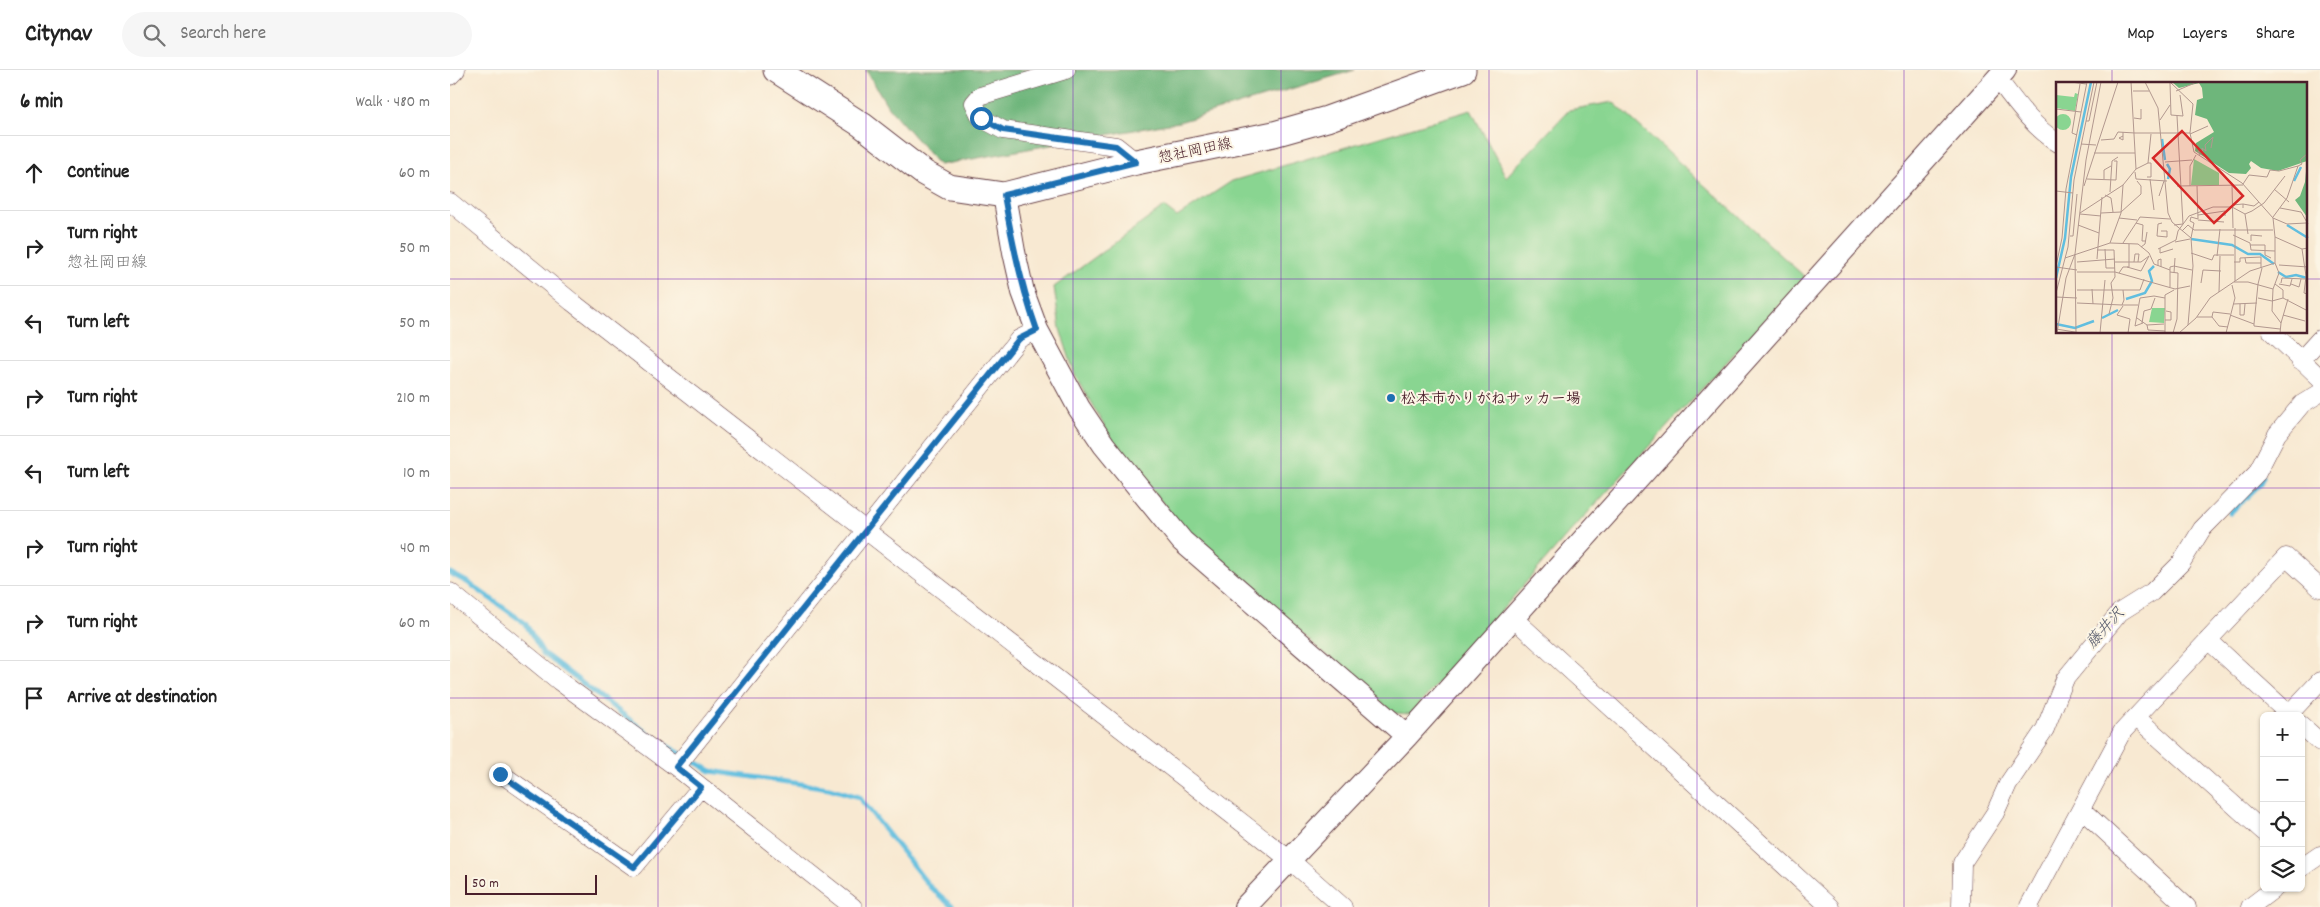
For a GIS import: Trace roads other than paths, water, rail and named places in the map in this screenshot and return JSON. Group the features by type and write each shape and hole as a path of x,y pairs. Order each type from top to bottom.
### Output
{"main road":[{"name":"惣社岡田線","path":"776,70 855,120 924,173 949,187 1004,195 1136,162 1274,134 1327,119 1463,70"}],"street":[{"path":"450,76 456,70"},
{"path":"1066,70 980,96 974,103 981,118 1003,130 1116,146 1136,162"},
{"path":"1245,907 1407,736 2001,74 2021,111 2048,136 2056,141"},
{"path":"1004,195 1014,252 1024,292 1037,330 1079,408 1104,445 1182,541 1407,736"},
{"path":"450,202 572,302 866,528 1290,860 1344,907"},
{"path":"676,767 1019,339 1037,330"},
{"path":"2274,334 2300,361 2320,378"},
{"path":"2300,361 2320,339"},
{"path":"1961,907 1962,863 1995,813 2008,784 2045,730 2066,679 2120,612 2152,592 2181,563 2202,530 2257,473 2277,434 2302,404 2320,393"},
{"path":"2030,907 2122,732 2286,557 2320,588"},
{"path":"450,592 559,681 676,767 852,907"},
{"path":"1512,617 1830,907"},
{"path":"2208,640 2287,712"},
{"path":"2298,712 2320,681"},
{"path":"2137,718 2260,828"},
{"path":"2305,728 2320,742"},
{"path":"500,774 634,867 701,787"},
{"path":"2081,809 2187,907"},
{"path":"2305,865 2320,856"},
{"path":"2250,907 2270,892"}],"waterway":[{"name":"藤井沢","path":"2230,513 2259,485 2263,477"},
{"path":"450,573 467,582 525,623 543,653 655,739 711,771 829,788 859,797 930,887 953,907"},
{"name":"藤井沢","path":"1970,887 1971,907"}],"place":[{"name":"松本市かりがねサッカー場","path":"1391,398"}]}
